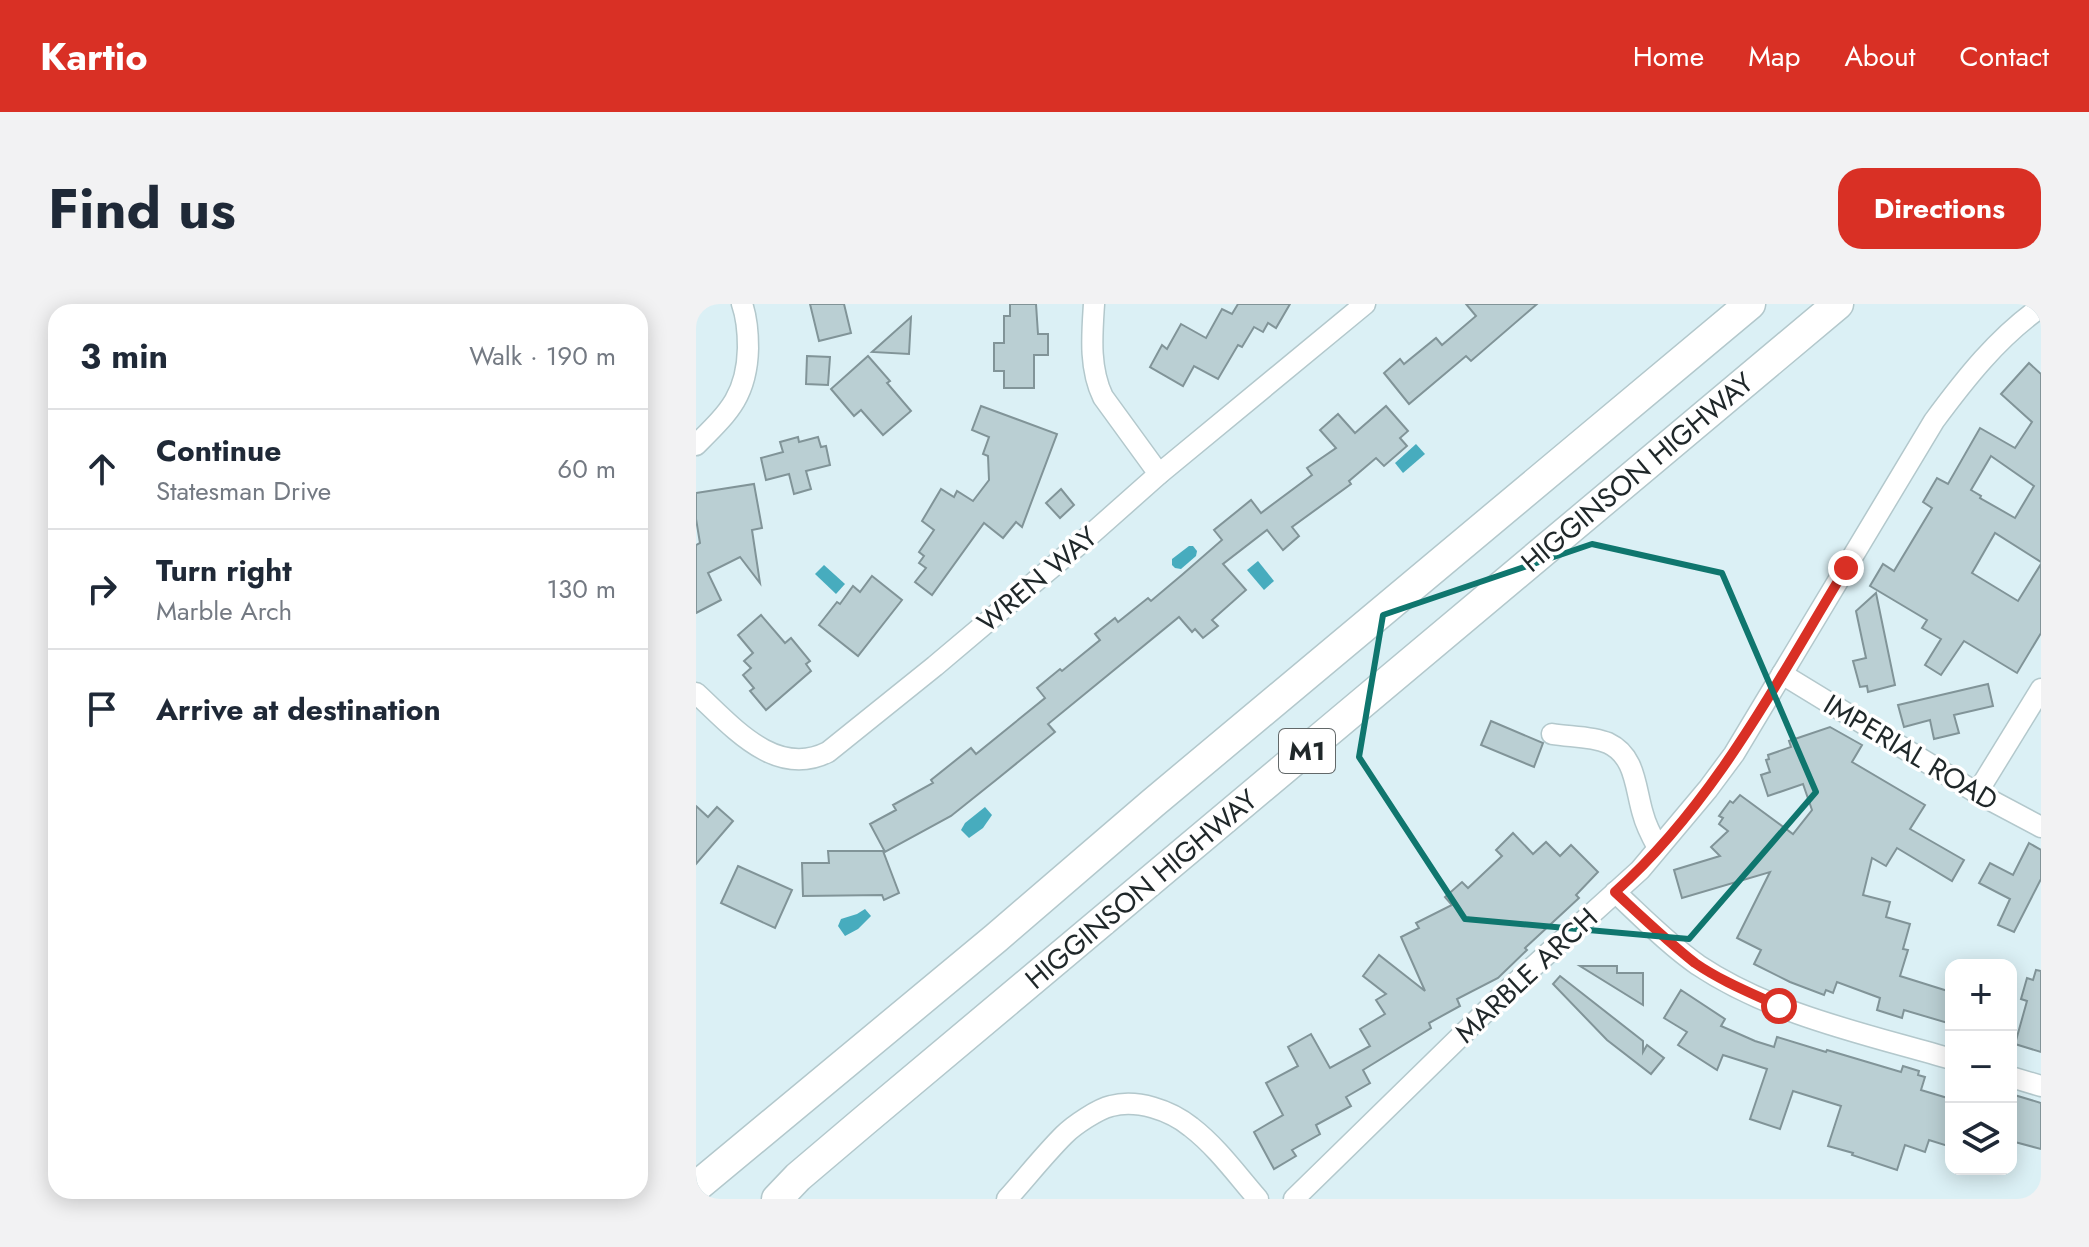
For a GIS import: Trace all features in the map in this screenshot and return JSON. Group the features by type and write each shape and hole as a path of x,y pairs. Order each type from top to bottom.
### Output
{"highway":[{"name":"HIGGINSON HIGHWAY","path":"696,1187 1750,304"},
{"name":"HIGGINSON HIGHWAY","path":"777,1199 798,1177 1838,304"}],"street":[{"path":"696,445 733,405 744,384 748,335 742,304"},
{"path":"1094,304 1092,349 1098,385 1103,397 1159,474"},
{"name":"WREN WAY","path":"696,693 761,750 795,759 819,757 888,705 1159,474 1365,304"},
{"name":"MARBLE ARCH","path":"1294,1199 1513,985 1640,870 1708,789 1734,754 1934,421 1966,379 2007,334 2041,307"},
{"name":"IMPERIAL ROAD","path":"1782,674 1977,793 2041,827"},
{"path":"1977,793 2041,689"},
{"path":"1552,734 1597,740 1622,753 1633,771 1643,813 1658,848"},
{"path":"1615,892 1668,941 1728,983 1817,1020 1945,1057"},
{"path":"2017,1079 2041,1086"},
{"path":"1007,1199 1066,1133 1099,1110 1119,1104 1156,1109 1191,1127 1258,1199"}],"highlighted area":[{"path":"1592,544 1722,573 1816,792 1689,939 1465,919 1359,757 1383,615"}],"water":[{"path":"1416,444 1425,454 1403,473 1395,463"},
{"path":"1189,546 1197,551 1196,556 1181,569 1175,568 1172,559"},
{"path":"1258,561 1274,581 1264,590 1247,570"},
{"path":"824,565 845,584 836,594 815,574"},
{"path":"985,807 992,815 983,828 969,838 961,830"},
{"path":"865,909 871,916 845,936 838,926 841,919"}],"building":[{"path":"810,304 844,304 851,333 819,341"},
{"path":"1010,304 1036,304 1038,334 1048,334 1048,355 1034,355 1034,388 1004,388 1004,371 994,371 994,343 1004,343 1004,316 1010,316"},
{"path":"1238,304 1290,304 1276,328 1268,323 1263,332 1254,327 1242,347 1238,345 1218,379 1194,366 1183,386 1150,367 1162,345 1167,349 1181,324 1206,338 1222,309 1232,314"},
{"path":"1466,304 1537,304 1471,361 1466,356 1409,404 1384,373 1400,359 1404,364 1436,338 1442,345 1476,316"},
{"path":"911,317 909,354 872,352"},
{"path":"807,356 830,357 828,385 806,384"},
{"path":"868,356 911,411 883,435 861,410 854,416 831,389"},
{"path":"2029,363 2041,374 2041,562 1995,533 1972,573 2018,601 2041,564 2041,633 2017,673 1964,641 1941,675 1925,665 1941,639 1922,628 1927,620 1870,586 1883,564 1894,571 1932,508 1923,502 1937,478 1948,484 1980,428 2015,448 2032,422 2001,394","holes":["1991,456 2034,486 2015,518 1971,490"]},
{"path":"981,406 1057,434 1022,527 1016,522 1003,538 984,523 932,595 915,582 926,568 919,563 924,556 919,552 934,530 922,521 941,489 954,497 957,491 973,501 989,480 988,456 983,454 989,437 972,430"},
{"path":"1386,406 1408,431 1400,438 1407,446 1384,466 1376,458 1349,481 1351,484 1292,527 1299,536 1283,550 1267,530 1223,564 1246,590 1212,620 1218,626 1203,638 1195,629 1192,632 1179,617 1048,724 1055,732 951,816 885,852 870,824 896,810 893,805 933,783 931,780 971,748 976,754 1045,698 1037,688 1100,640 1095,634 1115,618 1118,622 1148,598 1151,601 1222,540 1214,530 1251,500 1261,513 1312,475 1307,468 1336,448 1320,430 1338,414 1355,433"},
{"path":"798,437 799,442 818,437 821,447 826,446 830,465 806,471 811,489 794,494 789,474 766,480 761,458 783,452 780,442"},
{"path":"754,484 762,528 752,530 760,583 740,557 708,573 721,600 696,613 696,545 700,543 696,493"},
{"path":"1061,489 1074,505 1060,518 1046,503"},
{"path":"872,576 902,600 858,656 819,625 853,586 860,592"},
{"path":"1876,593 1895,685 1868,692 1867,686 1860,687 1853,661 1866,658 1856,611"},
{"path":"761,615 785,643 791,638 810,661 806,664 811,671 766,710 750,691 754,688 743,675 751,668 744,661 753,653 738,635"},
{"path":"1988,684 1993,706 1954,715 1959,733 1934,739 1930,720 1904,727 1898,705"},
{"path":"1491,721 1543,743 1534,767 1481,745"},
{"path":"1830,727 1862,745 1852,762 1925,805 1910,829 1964,860 1952,881 1897,848 1886,866 1872,858 1863,895 1890,902 1886,917 1910,924 1903,949 1908,950 1900,976 1945,990 1945,1022 1904,1010 1902,1018 1877,1010 1880,998 1837,982 1833,993 1826,990 1824,995 1754,964 1761,950 1737,938 1770,872 1682,898 1674,870 1720,856 1711,847 1728,831 1719,824 1723,818 1719,816 1730,801 1733,803 1740,795 1793,834 1812,810 1803,784 1768,796 1761,775 1770,772 1766,760 1769,759 1768,755 1791,747 1789,741"},
{"path":"696,806 708,817 717,807 733,821 696,864"},
{"path":"1513,833 1533,854 1546,842 1560,856 1571,845 1598,872 1576,895 1579,898 1498,978 1457,999 1460,1006 1429,1023 1431,1028 1363,1070 1370,1083 1346,1097 1351,1106 1316,1125 1320,1134 1292,1150 1296,1156 1274,1169 1254,1132 1283,1115 1266,1083 1298,1066 1288,1047 1311,1034 1330,1068 1370,1046 1360,1029 1385,1014 1376,1000 1386,994 1363,976 1379,955 1425,991 1401,937 1419,928 1416,923 1452,905 1445,897 1462,882 1468,888 1502,856 1496,850"},
{"path":"2029,843 2041,850 2041,879 2014,932 1998,925 2010,899 1979,883 1990,863 2013,875"},
{"path":"828,851 883,851 899,893 884,900 882,895 803,896 802,863 829,863"},
{"path":"738,866 792,890 775,928 721,903"},
{"path":"1580,966 1617,966 1617,973 1643,973 1643,1005"},
{"path":"2036,970 2041,971 2041,1052 2017,1045 2027,1001 2021,999 2027,978 2033,980"},
{"path":"1560,976 1643,1041 1643,1052 1647,1045 1664,1058 1651,1074 1607,1040 1553,984"},
{"path":"1681,990 1725,1019 1721,1026 1755,1041 1774,1047 1777,1037 1901,1072 1903,1066 1919,1071 1918,1075 1925,1077 1921,1090 1945,1097 1945,1145 1929,1140 1925,1152 1905,1145 1897,1170 1852,1155 1828,1146 1841,1106 1793,1091 1780,1129 1750,1119 1767,1069 1723,1055 1717,1070 1678,1045 1687,1032 1664,1018"},
{"path":"2017,1096 2041,1103 2041,1149 2017,1143"}],"route":[{"path":"1779,1006 1728,983 1697,964 1615,892 1640,870 1734,754 1846,568"}]}
